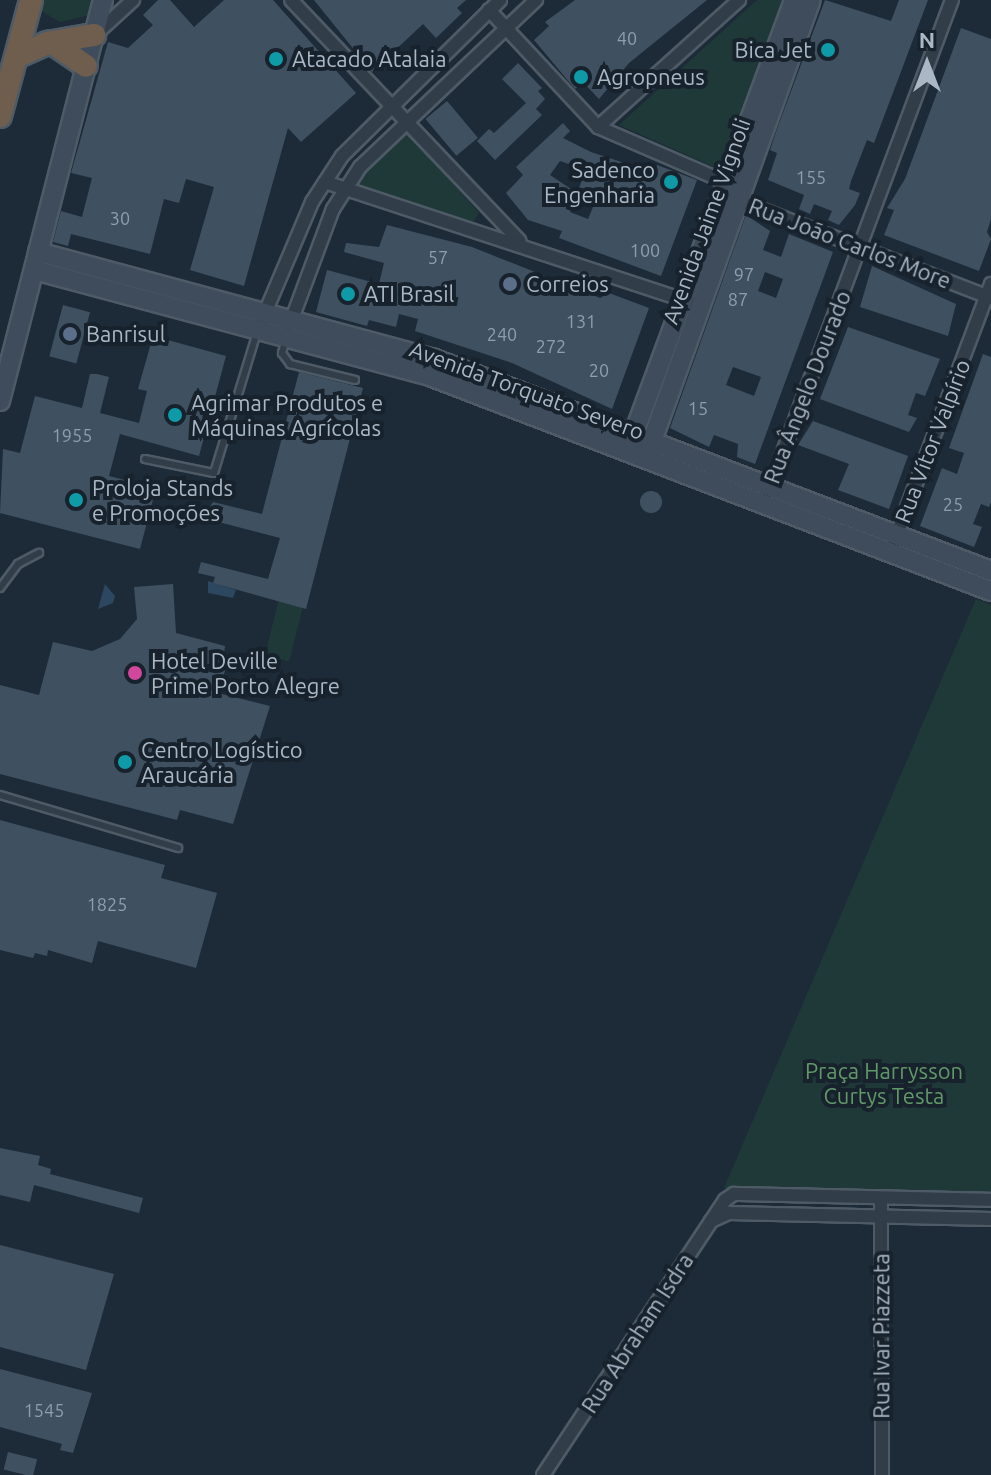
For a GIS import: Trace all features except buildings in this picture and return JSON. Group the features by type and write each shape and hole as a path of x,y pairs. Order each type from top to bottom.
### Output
{"highway":[{"path":"0,116 31,0"},
{"path":"16,57 51,42 94,35"},
{"path":"51,42 86,66"}],"street":[{"path":"0,401 103,0"},
{"path":"94,35 133,0"},
{"path":"291,0 522,243"},
{"path":"262,322 286,256 325,182 389,104 500,0"},
{"path":"289,329 343,191 406,123 536,0"},
{"path":"598,127 739,0"},
{"name":"Avenida Jaime Vignoli","path":"648,450 725,182 794,0"},
{"name":"Avenida Jaime Vignoli","path":"630,443 740,201 811,0"},
{"name":"Rua Ângelo Dourado","path":"767,495 952,0"},
{"name":"Rua João Carlos More","path":"489,10 598,127 725,182 740,201 859,249 989,293"},
{"path":"325,182 343,191 522,243 692,303"},
{"name":"Avenida Torquato Severo","path":"36,261 289,329 427,375 525,403 893,544 991,591"},
{"name":"Rua Vítor Valpírio","path":"893,544 989,293"},
{"name":"Avenida Torquato Severo","path":"893,544 991,571"},
{"name":"Rua Abraham Isdra","path":"543,1475 711,1221 734,1194 881,1198"},
{"path":"881,1198 991,1200"},
{"name":"Rua Ivar Piazzeta","path":"881,1198 882,1475"},
{"path":"711,1221 729,1213 991,1219"}],"lane":[{"path":"145,459 214,473 262,322"},
{"path":"289,329 282,353 290,364 355,380"},
{"path":"0,588 18,564 39,553"},
{"path":"0,795 178,848"}],"green space":[{"path":"43,0 98,0 94,14 60,22 40,10"},
{"path":"757,0 784,0 721,170 619,125"},
{"path":"405,130 479,213 473,222 350,185"},
{"path":"279,599 303,605 289,661 265,655"},
{"name":"Praça Harrysson Curtys Testa","path":"976,599 991,605 991,1193 724,1188"}],"water":[{"path":"208,581 236,590 233,598 208,593"},
{"path":"105,584 115,596 113,603 98,609"}],"place":[{"name":"Bica Jet","path":"828,50"},
{"name":"Atacado Atalaia","path":"276,59"},
{"name":"Agropneus","path":"581,77"},
{"name":"Sadenco Engenharia","path":"671,182"},
{"name":"Correios","path":"510,284"},
{"name":"ATI Brasil","path":"348,294"},
{"name":"Banrisul","path":"70,334"},
{"name":"Agrimar Produtos e Máquinas Agrícolas","path":"175,415"},
{"name":"Proloja Stands e Promoções","path":"76,500"},
{"name":"Hotel Deville Prime Porto Alegre","path":"135,673"},
{"name":"Centro Logístico Araucária","path":"125,762"}]}
